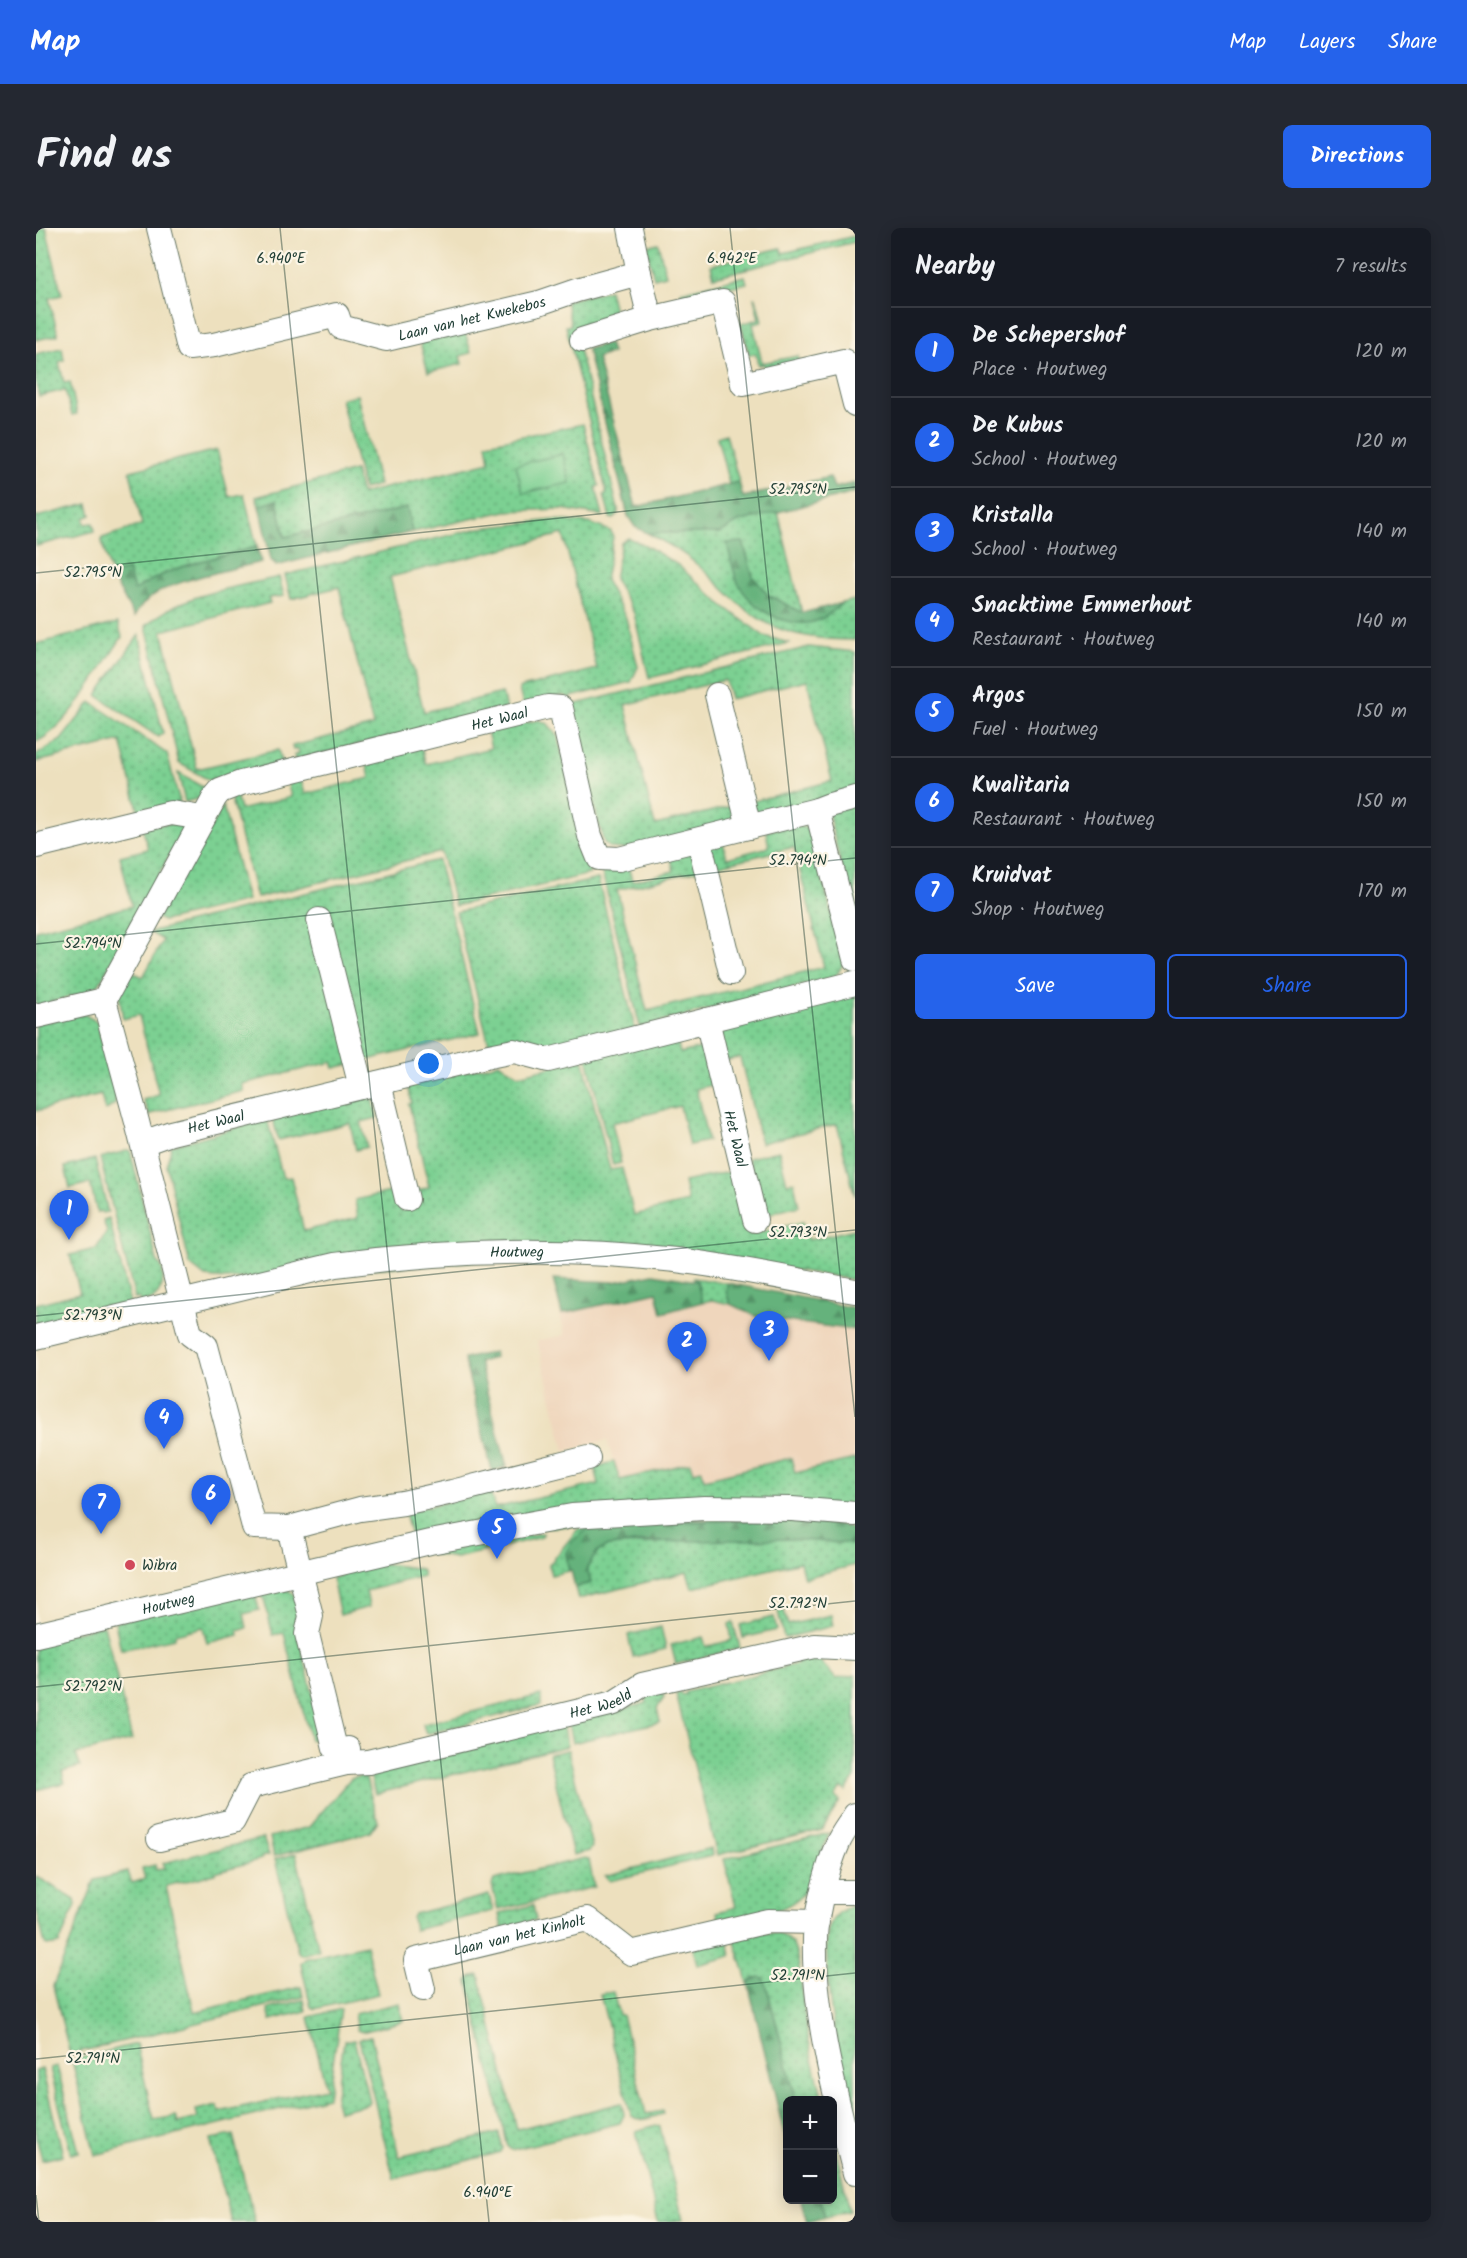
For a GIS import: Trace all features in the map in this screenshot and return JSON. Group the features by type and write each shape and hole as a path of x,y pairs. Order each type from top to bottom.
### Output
{"street":[{"name":"Laan van het Kwekebos","path":"159,228 189,348 214,345 337,315 341,327 386,339 539,303 639,273"},
{"path":"630,228 650,319"},
{"path":"582,340 650,319 723,302 743,384 844,361 855,404"},
{"path":"717,695 749,827"},
{"name":"Het Waal","path":"104,1000 202,818 220,791 241,783 549,707 561,708 590,836 599,858 619,859 817,810 855,798"},
{"path":"817,810 855,959"},
{"path":"36,846 171,813 202,818"},
{"path":"699,840 731,973"},
{"path":"319,920 407,1198"},
{"name":"Het Waal","path":"143,1143 171,1133 514,1051 548,1060 855,983"},
{"path":"36,1016 104,1000 143,1143 190,1334 206,1346 254,1527 289,1528 360,1509 403,1503 588,1458"},
{"name":"Het Waal","path":"706,1020 755,1220"},
{"name":"Houtweg","path":"36,1337 335,1265 378,1260 509,1253 574,1253 676,1260 855,1291"},
{"name":"Houtweg","path":"36,1635 430,1542 572,1516 704,1508 792,1509 855,1514"},
{"path":"289,1528 311,1616 307,1634 335,1748 346,1760"},
{"name":"Het Weeld","path":"159,1839 233,1821 251,1786 346,1760 379,1759 614,1703 642,1685 815,1646 855,1648"},
{"path":"855,1815 838,1842 823,1892 814,1937 821,2022 855,2173"},
{"path":"823,1892 855,1892"},
{"name":"Laan van het Kinholt","path":"423,1989 416,1960 587,1919 632,1953 768,1921 817,1922"}],"shaded area":[{"path":"657,1292 663,1312 712,1300 730,1304 760,1318 855,1330 855,1459 795,1473 790,1458 704,1479 693,1472 691,1463 619,1481 607,1440 565,1451 537,1341 565,1335 560,1314"}],"green space":[{"path":"36,228 46,228 62,295 49,298 58,335 36,340"},
{"path":"855,236 855,242 714,277 711,265 781,248 783,253"},
{"path":"658,243 666,275 654,278 646,246"},
{"path":"745,276 747,283 682,299 680,292"},
{"path":"609,290 617,323 575,333 618,509 618,514 614,519 610,518 604,495 607,494 566,326 571,325 566,301"},
{"path":"754,298 756,298 762,321 753,324 762,363 798,356 799,362 765,368 763,364 758,365 756,354 749,355 741,324 759,319"},
{"path":"465,331 471,353 460,356 462,364 428,372 420,342"},
{"path":"609,343 612,353 597,358 636,507 739,482 743,497 830,477 834,488 855,483 855,493 738,522 720,533 647,533 635,527 628,516 587,349"},
{"path":"62,348 64,360 59,362 64,383 70,382 77,414 72,415 65,390 39,396 36,383 36,354"},
{"path":"357,395 379,485 363,489 341,399"},
{"path":"583,424 599,486 596,487 603,516 562,509 506,511 412,532 407,508 285,537 277,500 259,506 256,497 355,471 361,494 490,462 487,443"},
{"path":"726,434 739,482 729,484 717,437"},
{"path":"217,450 229,497 244,494 257,547 177,569 134,591 128,570 111,574 102,542 102,538 142,525 130,471"},
{"path":"563,454 570,483 523,493 516,465"},
{"path":"277,500 285,537 407,508 412,532 276,566 271,560 259,506"},
{"path":"88,504 91,515 84,518 85,524 93,523 95,531 36,546 36,517"},
{"path":"778,512 802,613 768,595 753,577 743,542 758,607 825,617 842,603 855,600 855,640 803,635 782,630 761,620 689,558 647,533 720,533 738,522"},
{"path":"554,520 589,523 611,531 613,537 605,580 626,618 638,667 631,682 567,698 565,695 523,705 519,689 521,688 597,669 563,534 390,577 424,712 502,693 506,709 295,760 294,755 299,754 298,749 293,750 292,746 373,726 339,587 291,599 285,575 480,528"},
{"path":"628,538 645,545 678,565 721,604 764,636 789,643 649,678 634,613 614,579 621,543"},
{"path":"743,542 753,577 768,595 802,613 842,603 822,619 807,623 787,621 767,613 750,600 736,578 727,543"},
{"path":"257,547 261,562 200,577 168,588 145,602 134,617 111,574 128,570 134,591 178,569"},
{"path":"279,577 284,596 268,598 270,603 162,631 197,769 278,750 282,764 212,782 179,763 146,626 175,606 192,599"},
{"path":"118,623 122,637 94,680 60,724 36,742 36,644"},
{"path":"139,635 163,733 158,737 97,695"},
{"path":"809,647 855,652 855,791 754,817 750,802 832,781 807,680 730,699 725,680 625,705 655,825 737,805 741,820 624,849 610,848 604,843 568,706"},
{"path":"91,702 167,754 180,803 139,813 121,741 36,762 36,755 61,740"},
{"path":"539,720 548,724 558,736 590,874 455,906 441,852 256,898 230,795 236,794 240,810 291,797 287,780 300,777 305,794 370,778 366,760 421,747 426,764 491,748 487,731"},
{"path":"178,773 208,790 204,797 185,802"},
{"path":"855,805 855,923 828,812"},
{"path":"223,806 247,901 163,921 157,918"},
{"path":"180,823 184,829 99,984 91,991 36,1006 36,930 132,906 120,856 148,849 142,826"},
{"path":"794,825 806,828 810,832 844,962 838,973 832,978 640,1027 602,872 628,866 632,881 674,871 670,855 694,849 699,870 617,890 647,1011 824,967 794,847 712,867 707,846 723,842 727,858 769,847 766,831"},
{"path":"438,860 480,1033 334,1068 332,1062 242,1084 244,1091 154,1113 150,1116 143,1100 159,1095 139,1015 123,1019 119,992 128,970 143,977 163,940 149,932"},
{"path":"598,879 635,1029 547,1050 527,1039 490,1048 456,912"},
{"path":"855,991 855,1196 837,1124 761,1143 740,1057 724,1061 715,1026"},
{"path":"84,1014 97,1022 116,1095 115,1104 105,1111 101,1095 36,1111 36,1023"},
{"path":"676,1035 680,1053 702,1048 712,1085 696,1089 708,1141 689,1145 680,1106 612,1123 621,1163 613,1165 587,1057"},
{"path":"583,1059 610,1170 622,1168 634,1215 688,1202 684,1182 733,1171 749,1235 803,1222 808,1240 855,1229 855,1280 662,1248 227,1279 205,1277 190,1265 166,1165 171,1146 267,1119 283,1178 291,1177 304,1231 358,1218 355,1200 395,1191 401,1211 416,1207 413,1192 429,1187 409,1104 412,1103 408,1085 499,1063 519,1075"},
{"path":"372,1094 377,1118 361,1122 367,1147 356,1150 350,1123 278,1140 273,1118"},
{"path":"130,1150 157,1261 163,1274 158,1293 141,1304 139,1298 135,1299 100,1158"},
{"path":"779,1151 787,1183 794,1182 799,1206 764,1215 748,1158"},
{"path":"95,1159 108,1212 97,1212 90,1183 70,1188 65,1167"},
{"path":"109,1218 131,1307 36,1331 36,1304 80,1293 70,1255 96,1249 107,1232 103,1220"},
{"path":"653,1274 697,1281 702,1302 662,1313 657,1292 562,1314 553,1279 614,1282"},
{"path":"693,1278 728,1283 726,1291 730,1304 712,1300 702,1302 697,1281"},
{"path":"728,1283 855,1308 855,1330 760,1318 730,1304 726,1291"},
{"path":"494,1352 495,1358 479,1362 507,1467 492,1471 464,1359"},
{"path":"791,1458 795,1473 855,1459 855,1506 411,1537 405,1512 490,1492 495,1508 599,1484 595,1467 614,1462 620,1480 690,1463 693,1472 702,1470 704,1479"},
{"path":"773,1519 836,1523 759,1520 646,1523 566,1553 569,1571 551,1575 549,1565 577,1530 583,1527 656,1520"},
{"path":"759,1520 836,1523 855,1530 855,1544 787,1539 645,1542 608,1546 597,1552 587,1568 591,1583 575,1587 571,1570 569,1571 566,1553 571,1542 589,1528 646,1523"},
{"path":"543,1533 542,1537 456,1558 430,1554 431,1551"},
{"path":"787,1539 855,1544 855,1565 804,1578 800,1562 692,1588 687,1572 578,1599 575,1587 591,1583 587,1568 597,1552 608,1546 701,1540"},
{"path":"379,1563 421,1569 423,1576 366,1591 369,1607 340,1615 332,1578 341,1576 340,1570"},
{"path":"283,1586 294,1595 301,1614 296,1625 323,1737 310,1740 284,1633 273,1635 264,1599 260,1593"},
{"path":"254,1588 259,1610 244,1614 247,1628 238,1631 239,1635 207,1643 203,1627 175,1634 175,1638 121,1650 115,1622"},
{"path":"784,1610 788,1625 831,1615 833,1626 784,1638 778,1611"},
{"path":"774,1617 777,1630 743,1638 740,1625"},
{"path":"733,1622 740,1648 676,1664 671,1645 703,1637 706,1647 732,1640 729,1624"},
{"path":"104,1625 132,1740 76,1754 80,1767 62,1772 65,1783 36,1790 36,1642"},
{"path":"661,1627 666,1649 633,1657 628,1635"},
{"path":"812,1656 819,1660 836,1679 855,1675 855,1777 846,1791 841,1788 835,1797 840,1801 822,1830 717,1855 676,1694 681,1692 682,1695 686,1692 798,1664 797,1658"},
{"path":"663,1691 664,1698 657,1708 660,1722 572,1743 568,1723 647,1703 645,1695"},
{"path":"541,1695 541,1705 426,1734 423,1724"},
{"path":"562,1724 567,1746 375,1794 370,1774"},
{"path":"568,1750 592,1847 589,1851 573,1855 549,1754"},
{"path":"365,1775 378,1821 370,1832 274,1856 270,1837 309,1827 351,1778"},
{"path":"830,1833 808,1886 793,1903 758,1915 723,1922 719,1920 717,1912 736,1907 724,1859"},
{"path":"263,1838 269,1855 262,1859 166,1886 194,2012 301,1987 303,1997 70,2054 53,1986 95,1880 128,1872 132,1883 145,1879 142,1868 155,1865 156,1870 164,1869 163,1863"},
{"path":"711,1848 712,1856 610,1881 605,1876"},
{"path":"296,1854 319,1950 302,1955 298,1952 275,1859"},
{"path":"585,1858 589,1860 594,1887 498,1910 492,1885 494,1880"},
{"path":"36,1876 75,1900 76,1905 59,1944 47,1946 45,1944 36,1907"},
{"path":"489,1895 493,1911 414,1930 412,1918 414,1914"},
{"path":"533,1905 536,1920 502,1928 499,1914"},
{"path":"855,1905 855,2122 833,2022 826,1944 833,1919 842,1911"},
{"path":"762,1932 778,1934 791,1942 795,1949 800,1969 808,2034 822,2096 795,2096 766,1984 754,1979 748,1983 734,1939"},
{"path":"728,1940 731,1956 697,1965 693,1948"},
{"path":"366,1945 378,1994 315,2009 311,2007 301,1964 305,1959"},
{"path":"479,1975 517,2129 622,2103 624,2115 620,2123 511,2150 508,2147 468,1981 470,1977"},
{"path":"759,1977 763,1978 766,1984 795,2096 783,2096 783,2128 748,1983"},
{"path":"613,1992 619,2015 622,2015 646,2114 662,2111 663,2114 642,2119 631,2115 600,1994"},
{"path":"304,2000 306,2011 271,2020 268,2009"},
{"path":"399,2003 403,2021 362,2032 357,2030 354,2014"},
{"path":"341,2009 328,2097 95,2155 72,2060 136,2044 154,2120 176,2116 178,2123 198,2118 196,2110 217,2105 219,2112 326,2088 309,2017"},
{"path":"371,2036 399,2157 499,2133 503,2148 501,2152 394,2179 359,2039"},
{"path":"354,2039 369,2101 367,2104 338,2111 335,2101 344,2041"},
{"path":"57,2066 79,2152 71,2154 50,2068"},
{"path":"42,2069 63,2155 42,2160 36,2136 36,2071"},
{"path":"656,2125 660,2127 683,2220 658,2222 636,2131"},
{"path":"233,2135 255,2222 231,2222 210,2139"},
{"path":"837,2156 850,2211 825,2217 822,2204 837,2204"},
{"path":"802,2204 822,2204 825,2217 807,2222"}],"place":[{"name":"De Schepershof","path":"69,1240"},
{"name":"Kristalla","path":"769,1361"},
{"name":"De Kubus","path":"687,1372"},
{"name":"Snacktime Emmerhout","path":"164,1449"},
{"name":"Kwalitaria","path":"211,1525"},
{"name":"Kruidvat","path":"101,1534"},
{"name":"Argos","path":"497,1559"},
{"name":"Wibra","path":"130,1565"}]}
